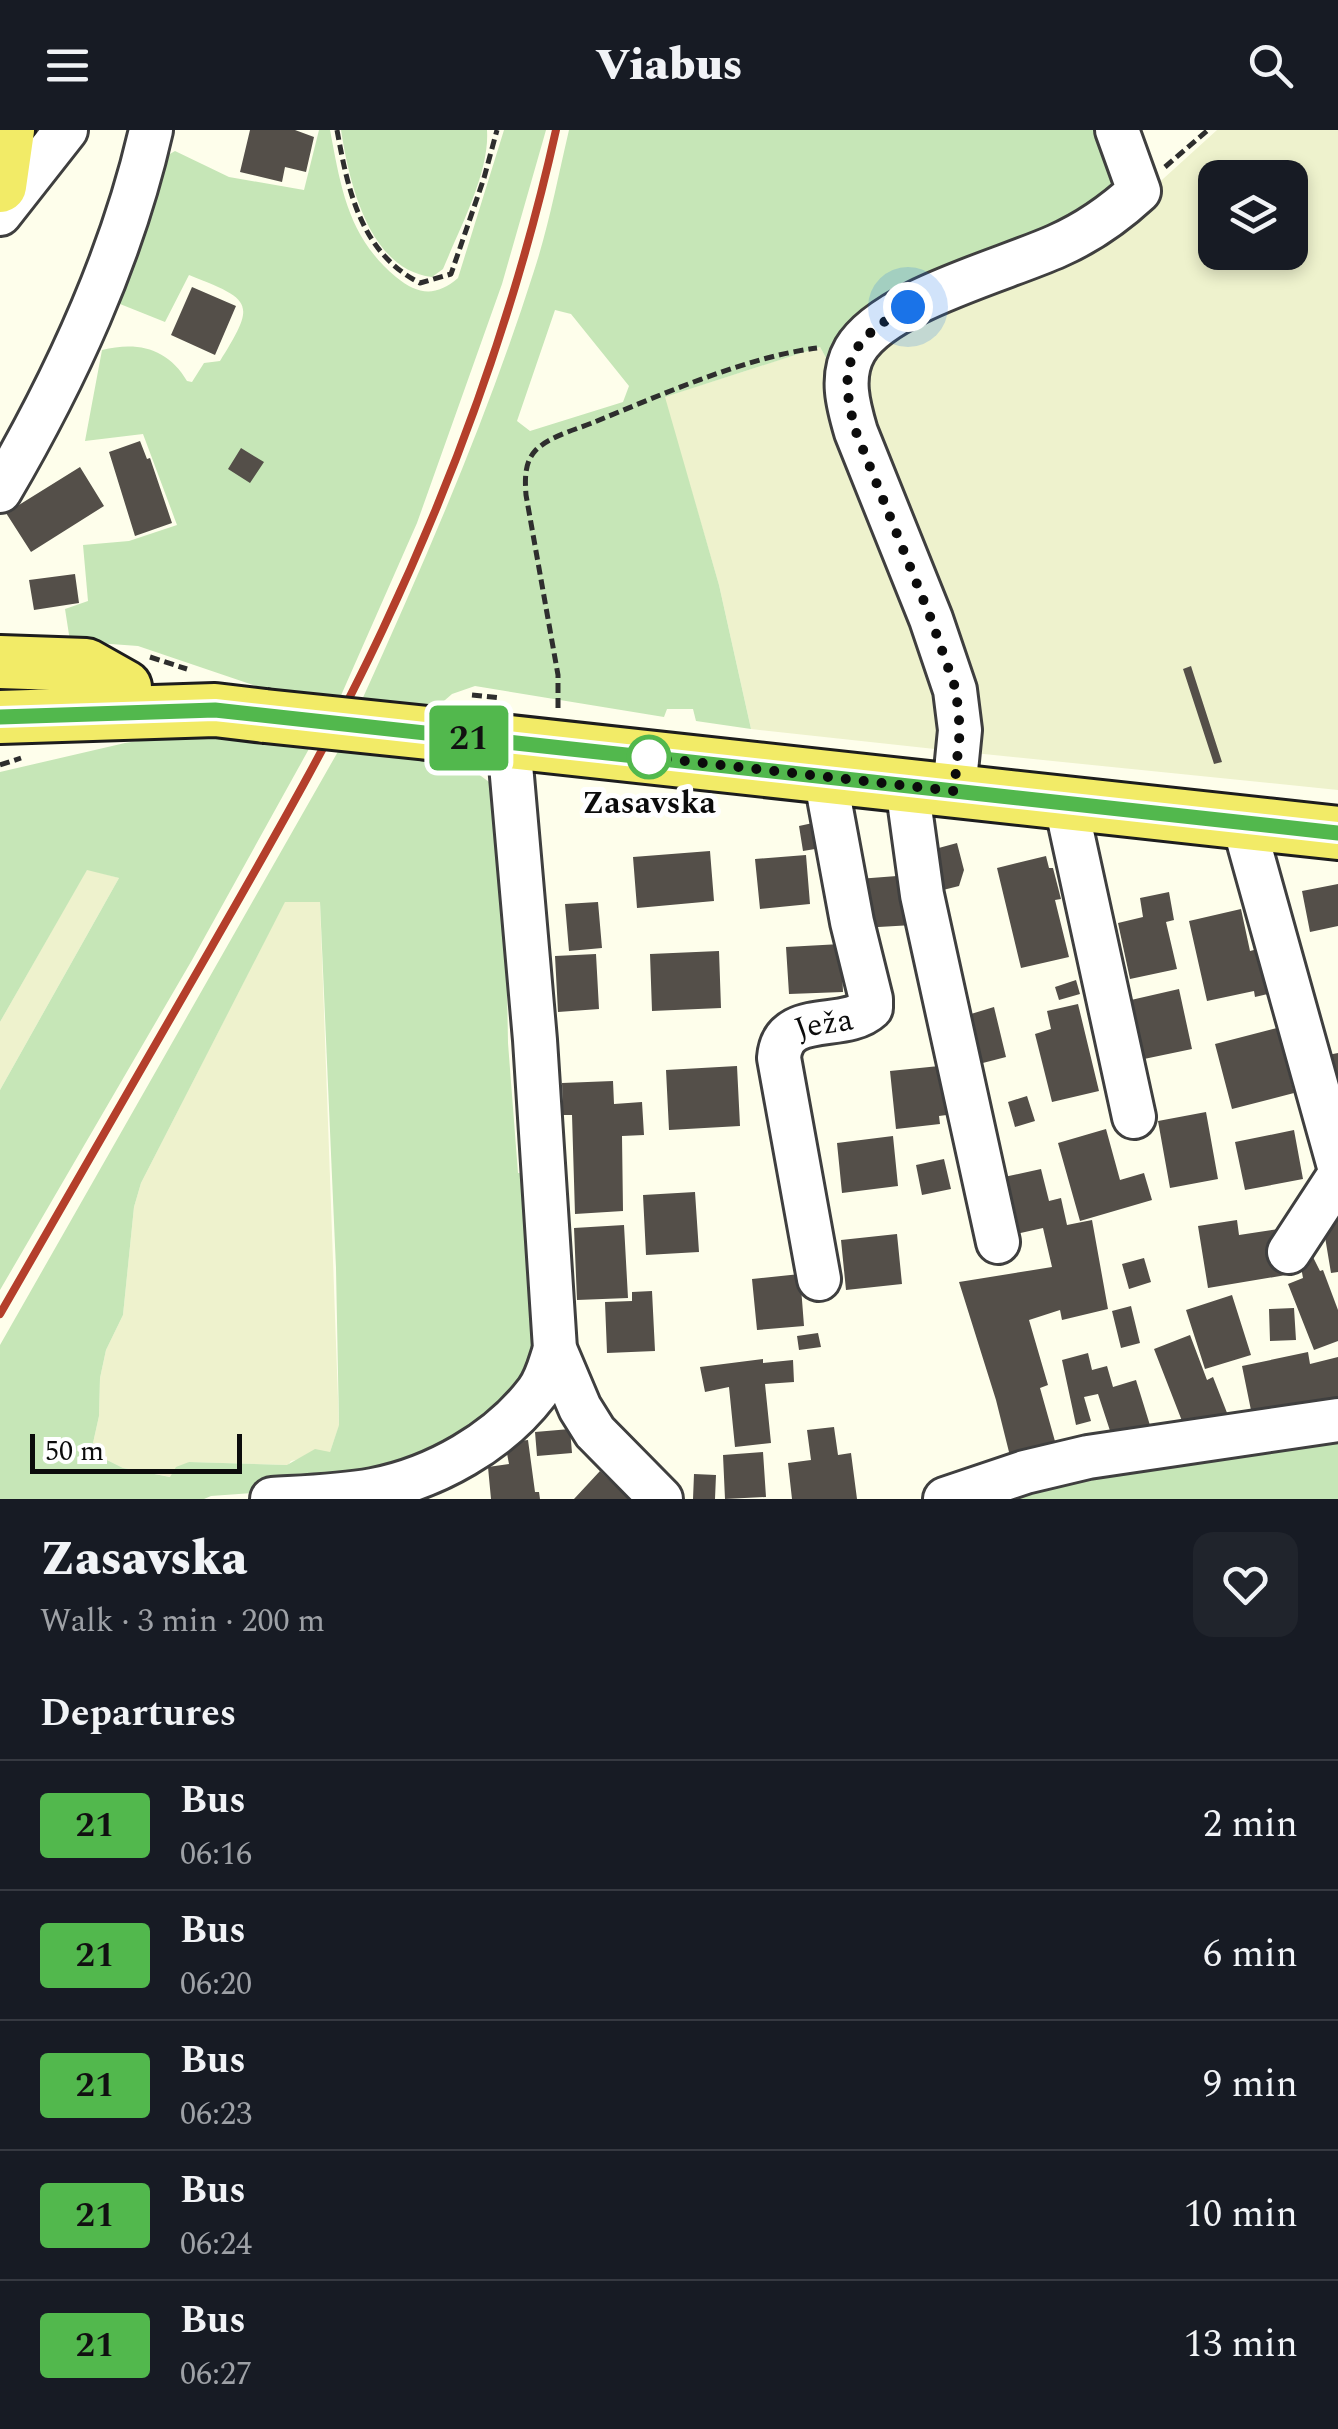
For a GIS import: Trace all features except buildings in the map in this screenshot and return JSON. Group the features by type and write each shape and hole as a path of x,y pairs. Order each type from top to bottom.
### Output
{"main road":[{"path":"0,186 8,130"},
{"path":"0,662 86,665 105,700"},
{"path":"0,686 1338,832"},
{"path":"0,717 105,700"},
{"path":"0,742 105,700"}],"street":[{"path":"0,214 66,130"},
{"path":"0,492 71,360 104,283 140,181 151,130"},
{"path":"998,1242 922,894 931,788 960,730 956,690 856,432 847,402 847,372 854,351 874,326 891,316 1059,246 1109,219 1140,191 1118,130"},
{"path":"509,742 535,1040 554,1348 595,1432 661,1499"},
{"name":"Ježa","path":"819,1279 779,1058 780,1045 785,1037 807,1025 863,1015 871,1008 825,776"},
{"path":"1066,805 1134,1117"},
{"path":"1243,822 1338,1163"},
{"path":"1289,1252 1338,1177"},
{"path":"272,1499 378,1490 462,1457 491,1437 539,1390 554,1348"},
{"path":"945,1499 1025,1472 1088,1457 1338,1420"}],"path":[{"path":"336,130 345,174 365,229 383,258 420,284 451,274 497,130"},
{"path":"1140,191 1208,130"},
{"path":"558,708 558,676 526,496 525,475 531,455 563,435 657,396 788,352 829,347 854,351"}],"green space":[{"path":"319,130 330,130 349,210 367,245 396,277 419,290 435,291 458,278 504,130 546,130 502,284 417,523 339,700 277,693 138,646 70,641 65,609 88,601 83,545 129,541 177,525 143,434 85,441 102,350 127,346 150,350 171,361 192,382 204,363 220,361 243,314 236,298 189,275 165,322 120,304 116,295 168,155 175,151 229,177 304,190"},
{"path":"341,130 487,130 484,164 472,201 443,269 432,277 410,271 378,241 357,198"},
{"path":"569,130 1111,130 1116,203 907,300 840,383 820,347 665,397 719,585 751,729 696,721 693,709 667,709 664,717 475,686 452,694 437,707 361,702 431,543 516,326 549,219","holes":["555,310 571,314 629,386 623,402 530,431 517,421"]},
{"path":"1217,130 1338,130 1338,790 974,753 855,370 868,341 1131,208"},
{"path":"820,347 840,383 935,652 944,750 751,729 719,585 664,397"},
{"path":"164,737 252,739 310,747 192,960 0,1290 0,1090 119,878 87,870 0,1022 0,772"},
{"path":"340,748 465,764 493,785 504,820 508,1043 518,1173 528,1174 539,1373 437,1464 306,1489 204,1499 0,1499 0,1345","holes":["285,902 320,902 339,1425 330,1452 315,1449 287,1465 189,1462 176,1467 170,1477 123,1468 91,1452 106,1350 123,1315 134,1207 141,1183"]},
{"path":"87,869 119,878 0,1090 0,1022"},
{"path":"285,901 320,902 339,1426 330,1452 288,1465 189,1462 171,1477 123,1468 91,1452 106,1350 123,1315 134,1207 141,1183"},
{"path":"1338,1424 1338,1499 959,1499"}],"railway":[{"path":"0,1314 278,830 383,629 436,508 483,384 523,258 556,130"}],"bus line":[{"name":"21","path":"0,717 215,710 1338,833"}],"place":[{"name":"Zasavska","path":"649,757"}],"route":[{"path":"649,757 954,791 960,730 956,690 847,402 847,372 854,351 874,326 908,307"}]}
